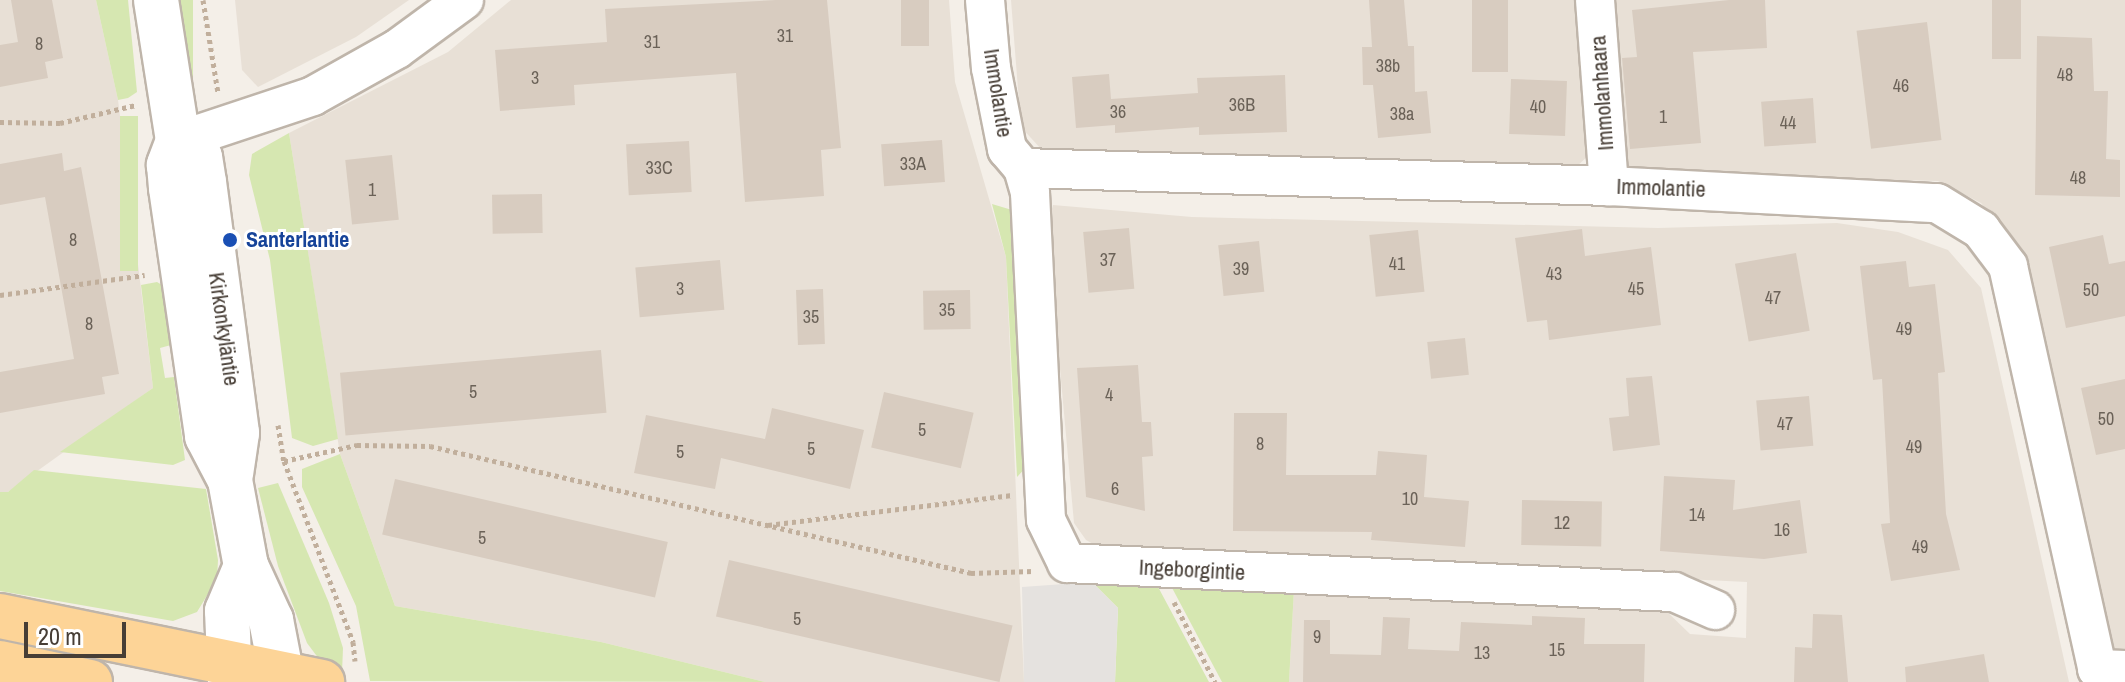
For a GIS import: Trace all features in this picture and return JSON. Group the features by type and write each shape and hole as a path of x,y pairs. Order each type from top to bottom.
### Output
{"main road":[{"path":"0,616 230,672 311,676"},
{"path":"0,663 90,682"}],"street":[{"path":"156,0 178,141 313,96 397,49 464,0"},
{"name":"Immolantie","path":"985,0 991,68 1007,149 1023,168 1609,186 1910,199 1937,203 1981,230 2008,266 2105,674"},
{"name":"Immolanhaara","path":"1595,0 1609,186"},
{"name":"Kirkonkyläntie","path":"178,141 200,157 237,433 230,480 246,566 271,620 311,676"},
{"path":"1023,168 1030,193 1046,520 1067,563"},
{"name":"Ingeborgintie","path":"1067,563 1674,592 1715,610"},
{"path":"230,672 227,611 246,566"}],"path":[{"path":"203,0 218,94"},
{"path":"0,122 60,123 145,103"},
{"path":"0,295 149,275"},
{"path":"277,416 284,461 353,642 311,676"},
{"path":"284,461 357,445 430,446 971,573 1020,575 1067,563"},
{"path":"765,525 1045,491"},
{"path":"1157,569 1215,682"}],"shaded area":[{"path":"0,0 96,0 118,100 153,388 8,492 0,492"},
{"path":"235,0 409,0 356,37 258,87 242,70"},
{"path":"511,0 949,0 955,82 1006,257 1024,682 765,682 601,642 395,606 340,454 289,133 448,52"},
{"path":"1011,0 1578,0 1591,153 1574,169 1041,149 1021,127"},
{"path":"1610,0 2125,0 2125,651 2115,651 2105,639 2020,251 1981,203 1938,181 1637,173 1622,161"},
{"path":"1053,205 1192,217 1658,228 1837,223 1898,232 1948,250 1981,288 2069,682 1289,682 1294,589 1659,604 1690,634 1746,638 1747,582 1106,551 1086,540 1074,523 1047,226"},
{"path":"1092,582 1118,608 1115,682 1024,682 1022,587"}],"green space":[{"path":"96,0 128,0 137,92 128,98 118,100"},
{"path":"178,0 193,0 193,84 178,84"},
{"path":"120,116 138,116 138,271 120,271"},
{"path":"289,133 338,439 313,446 292,438 270,260 249,175 252,154"},
{"path":"992,204 1012,210 1033,460 1017,477 1006,257"},
{"path":"157,282 162,285 171,345 160,348 165,378 174,377 185,460 173,465 60,452 153,388 141,285"},
{"path":"340,454 395,606 601,642 765,682 370,681 356,606 302,487 302,469"},
{"path":"34,470 206,489 218,560 217,579 197,612 173,621 0,591 0,492 8,492"},
{"path":"278,483 329,603 343,648 342,673 319,659 307,643 278,566 258,488"},
{"path":"1092,582 1157,585 1209,682 1115,682 1118,608"},
{"path":"1170,584 1294,589 1289,682 1222,682"}],"building":[{"path":"11,0 52,0 63,58 45,62 48,78 0,87 0,45 18,42"},
{"path":"827,0 841,148 821,150 824,196 745,202 736,73 574,85 575,105 500,111 495,50 607,42 605,9"},
{"path":"901,0 929,0 929,46 901,46"},
{"path":"1369,0 1404,0 1408,46 1414,46 1415,92 1427,91 1431,133 1378,138 1373,85 1363,85 1362,47 1372,47"},
{"path":"1472,0 1508,0 1508,72 1472,72"},
{"path":"1729,0 1765,0 1767,48 1693,52 1701,143 1630,149 1622,58 1637,57 1632,10"},
{"path":"1992,0 2021,0 2021,59 1992,59"},
{"path":"1927,22 1942,140 1871,149 1857,31"},
{"path":"2037,36 2092,38 2094,91 2108,91 2106,159 2120,160 2120,197 2035,195"},
{"path":"1109,74 1111,99 1198,93 1197,78 1285,75 1287,132 1199,135 1199,127 1115,133 1115,125 1076,128 1072,77"},
{"path":"1511,79 1567,81 1565,136 1509,134"},
{"path":"1813,98 1816,143 1764,147 1761,102"},
{"path":"942,140 945,182 884,186 881,144"},
{"path":"689,141 692,192 629,195 626,144"},
{"path":"62,153 64,171 81,167 119,374 102,377 105,394 0,413 0,372 74,359 45,197 0,205 0,164"},
{"path":"392,155 399,220 352,225 345,160"},
{"path":"542,194 543,233 493,234 492,195"},
{"path":"1129,228 1134,289 1088,293 1083,232"},
{"path":"1582,229 1585,256 1651,247 1661,325 1549,340 1547,320 1527,322 1515,238"},
{"path":"1418,230 1424,292 1376,297 1369,235"},
{"path":"2103,235 2109,264 2125,261 2125,316 2066,328 2049,247"},
{"path":"1259,241 1264,292 1224,296 1218,245"},
{"path":"1796,253 1810,331 1749,342 1735,264"},
{"path":"720,260 724,310 640,317 635,267"},
{"path":"1906,261 1909,287 1935,284 1945,372 1938,373 1946,514 1960,570 1891,581 1881,524 1890,523 1882,379 1873,380 1860,266"},
{"path":"823,289 825,344 798,345 796,290"},
{"path":"970,290 971,329 924,330 923,291"},
{"path":"1465,338 1469,375 1431,379 1427,342"},
{"path":"601,350 606,413 345,436 340,373"},
{"path":"1138,365 1142,422 1151,422 1153,456 1142,457 1145,511 1086,497 1077,368"},
{"path":"1652,376 1660,445 1613,451 1609,418 1629,416 1626,378"},
{"path":"2125,379 2125,449 2096,455 2081,388"},
{"path":"884,392 974,413 961,468 871,448"},
{"path":"1809,396 1813,446 1761,450 1756,401"},
{"path":"772,408 864,430 850,489 721,458 715,489 634,473 646,415 765,439"},
{"path":"1234,413 1287,413 1286,475 1376,475 1378,451 1427,455 1424,497 1469,501 1465,547 1371,540 1372,532 1233,531"},
{"path":"1664,476 1735,480 1733,510 1800,500 1807,553 1764,559 1660,551"},
{"path":"395,479 668,542 655,598 382,535"},
{"path":"1522,500 1602,501 1601,546 1521,545"},
{"path":"729,560 1013,625 999,682 716,617"},
{"path":"1813,614 1842,615 1848,682 1794,682 1795,647 1812,648"},
{"path":"1532,616 1585,618 1584,644 1645,644 1644,682 1303,682 1304,620 1330,620 1330,654 1381,655 1383,617 1410,618 1408,649 1459,651 1461,622 1532,625"},
{"path":"1984,654 1989,682 1906,682 1905,667"}],"place":[{"name":"Santerlantie","path":"230,240"}]}
